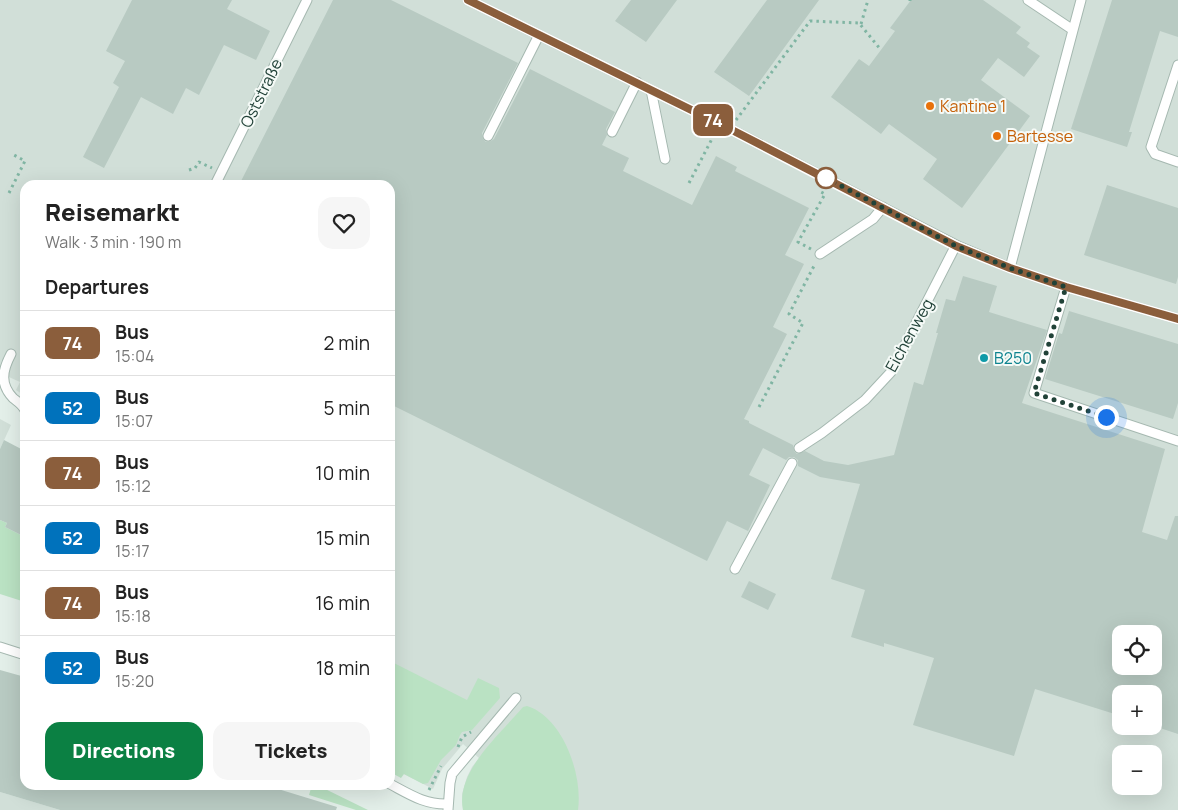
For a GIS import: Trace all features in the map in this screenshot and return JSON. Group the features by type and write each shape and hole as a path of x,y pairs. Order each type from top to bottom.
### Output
{"lane":[{"name":"Oststraße","path":"218,180 307,0"},
{"path":"468,0 637,82 956,246 1010,268 1066,287 1178,319"},
{"path":"1028,0 1073,30"},
{"path":"1010,268 1081,0"},
{"path":"488,136 539,36"},
{"path":"1178,65 1151,147 1155,154 1178,162"},
{"path":"612,132 637,82"},
{"path":"651,90 665,160"},
{"path":"820,254 873,219 883,207"},
{"name":"Eichenweg","path":"799,448 822,434 865,400 891,372 956,246"},
{"path":"1066,287 1034,393 1178,441"},
{"path":"11,354 1,374 4,387 11,397 20,403"},
{"path":"735,569 792,463"},
{"path":"0,647 20,653"},
{"path":"395,786 428,802 448,807 452,774 516,698"}],"path":[{"path":"861,24 868,0"},
{"path":"730,129 810,21 861,24 881,50"},
{"path":"689,183 714,135 722,139"},
{"path":"9,193 25,161 14,156"},
{"path":"189,170 196,168 199,162 221,173"},
{"path":"759,407 803,323 789,314 820,254 798,242 825,194 817,189"}],"shaded area":[{"path":"0,0 1178,0 1178,810 463,810 462,794 467,777 479,758 463,744 442,769 433,789 395,770 395,180 20,180 20,382 0,373"},
{"path":"20,382 20,393 16,390"},
{"path":"0,419 11,425 0,449"},
{"path":"0,792 60,810 0,810"}],"green space":[{"path":"0,520 7,523 5,527 20,534 20,600 0,594"},
{"path":"395,664 467,700 478,678 499,688 500,698 472,730 462,732 456,745 441,760 428,783 423,784 404,774 401,778 395,775"},
{"path":"527,706 540,712 551,722 568,749 577,781 578,810 463,810 462,796 472,768 492,741 523,707"},
{"path":"310,790 327,790 368,810 356,810 309,795"}],"building":[{"path":"132,0 232,0 227,9 270,31 256,60 224,45 199,95 186,88 173,114 141,97 104,168 83,157 119,87 113,83 125,61 106,51"},
{"path":"333,0 391,0 518,63 482,133 483,139 486,142 494,139 530,69 615,112 606,129 607,135 602,145 629,158 623,171 692,205 716,156 737,167 735,171 809,208 785,255 804,264 773,327 787,334 744,419 793,445 794,451 797,454 805,451 824,461 848,465 894,455 914,382 923,385 946,299 955,301 963,276 997,286 989,312 1047,330 1022,403 1165,449 1142,532 1167,540 1175,516 1178,516 1178,734 1162,729 1162,685 1112,685 1112,713 1035,689 1014,756 913,725 934,658 884,643 884,647 851,637 865,590 831,579 860,484 820,477 798,466 798,460 794,457 789,457 786,460 763,448 749,475 770,485 748,531 727,521 707,561 395,406 395,180 242,180"},
{"path":"631,0 677,0 646,42 615,21"},
{"path":"767,0 819,0 749,96 714,72"},
{"name":"Kantine 1","path":"911,0 983,0 1021,27 1016,33 1030,43 1027,47 1040,56 1024,77 998,58 981,80 1030,116 962,208 923,179 937,159 889,124 881,134 831,97 859,59 869,66 895,31 890,28"},
{"path":"1112,0 1178,0 1178,37 1160,31 1129,132 1132,132 1127,147 1071,129"},
{"path":"1107,185 1178,208 1178,277 1176,284 1084,255"},
{"path":"1069,311 1178,344 1178,403 1173,419 1045,379 1059,333 1062,334"},
{"path":"4,440 20,448 20,534 5,527 7,523 0,520 0,449"},
{"path":"749,581 776,594 768,610 741,597"},
{"path":"0,670 20,676 20,790 281,790 337,807 336,810 60,810 0,792"}],"bus line":[{"name":"74","path":"468,0 730,129 956,246 1010,268 1066,287 1178,319"}],"place":[{"name":"Kantine 1","path":"930,106"},
{"name":"Bartesse","path":"997,136"},
{"name":"B250","path":"984,358"}],"route":[{"path":"826,178 956,246 1010,268 1066,287 1034,393 1106,417"}]}
